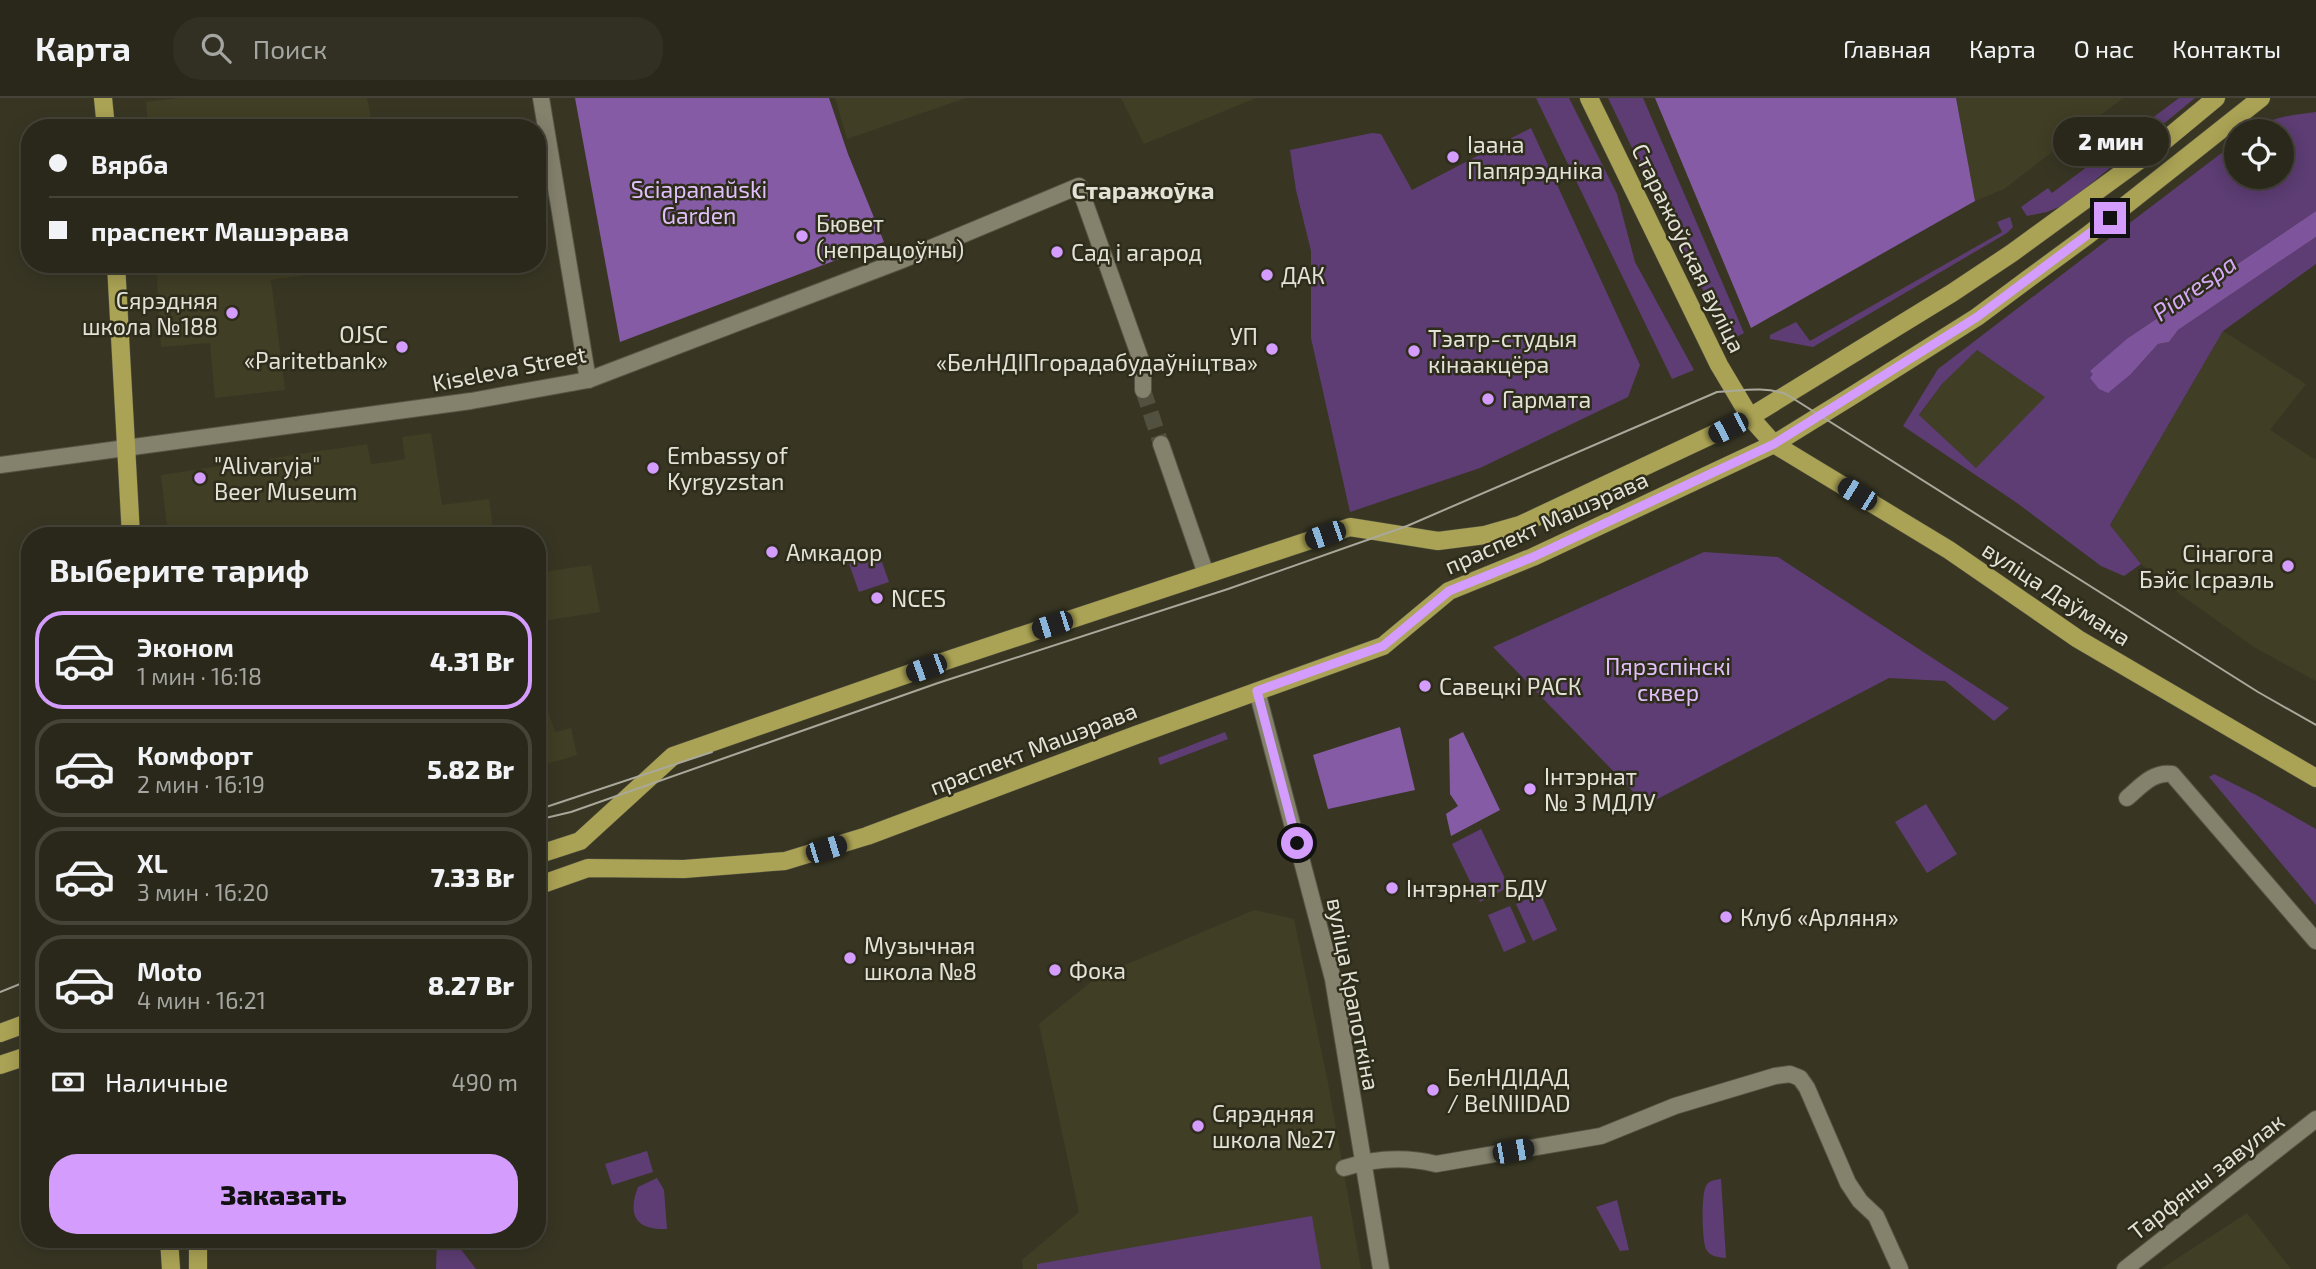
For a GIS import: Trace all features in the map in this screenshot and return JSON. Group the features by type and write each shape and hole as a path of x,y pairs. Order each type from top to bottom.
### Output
{"main road":[{"path":"103,98 105,119"},
{"name":"Старажоўская вуліца","path":"1589,98 1719,365 1750,417 1774,444"},
{"name":"праспект Машэрава","path":"546,852 580,841 673,756 951,659 1350,527 1438,541 1485,535 1520,526 1750,417 1982,273 2179,130 2216,98"},
{"name":"праспект Машэрава","path":"546,883 588,868 684,869 785,861 867,836 1383,646 1449,591 1533,557 1774,444 1977,317 2088,235 2262,98"},
{"path":"2179,130 2188,127 2196,132 2199,141 2196,151"},
{"path":"117,273 131,527"},
{"name":"вуліца Даўмана","path":"1774,444 1949,550 2078,639 2316,778"},
{"path":"567,846 578,873"},
{"path":"0,1032 21,1025"},
{"path":"0,1065 21,1058"},
{"path":"170,1248 171,1269"},
{"path":"198,1248 198,1269"}],"street":[{"path":"541,98 544,119"},
{"path":"546,128 588,380"},
{"name":"Kiseleva Street","path":"0,465 471,401 588,380 902,260 1079,186 1143,366 1143,390"},
{"path":"1161,444 1206,574"},
{"name":"вуліца Крапоткіна","path":"1257,691 1333,979 1381,1269"},
{"path":"2127,798 2153,776 2162,772 2172,774 2316,941"},
{"path":"1344,1168 1395,1157 1436,1164 1601,1136 1675,1105 1790,1074 1800,1078 1813,1097 1848,1183 1860,1201 1876,1216 1900,1269"},
{"name":"Тарфяны завулак","path":"2125,1269 2316,1119"}],"shaded area":[{"path":"177,98 367,98 371,119 147,119 146,102"},
{"path":"835,98 966,98 847,139"},
{"path":"1121,98 1256,98 1144,144"},
{"path":"1956,98 2123,98 2004,189 1975,201"},
{"path":"2316,211 2316,237 2178,330 2169,342 2158,344 2131,374 2108,393 2099,389 2090,378 2093,374 2090,371 2128,338"},
{"path":"157,273 322,273 271,280 285,390 215,398 210,343 161,347"},
{"path":"2223,331 2306,384 2270,430 2316,460 2316,681 2254,647 2170,587 2141,564 2110,525"},
{"path":"1976,350 2046,397 1976,468 1919,416 1942,384"},
{"path":"431,433 442,505 489,499 493,527 167,527 161,475 367,444 371,464 388,462 405,459 402,437"},
{"path":"591,565 600,612 546,621 546,572"},
{"path":"546,705 555,732 571,728 577,755 546,764"},
{"name":"Сярэдняя школа №27","path":"1254,910 1294,919 1328,1083 1361,1269 1023,1269 1022,1260 1079,1212 1039,1024 1097,977"},
{"path":"2247,1213 2291,1269 2161,1269"}],"green space":[{"name":"Sciapanaŭski Garden","path":"575,98 829,98 848,154 884,242 620,342"},
{"path":"1536,98 1569,98 1617,194 1635,262 1694,370 1672,379"},
{"path":"1608,98 1643,98 1744,333 1733,339 1698,281"},
{"path":"1655,98 1956,98 1975,201 1751,328"},
{"path":"2179,98 2195,98 2066,204 2027,216 2021,207 2048,188 2052,193"},
{"path":"2316,112 2316,211 2128,338 2131,374 2158,344 2169,342 2178,330 2316,237 2316,264 2223,331 2110,525 2141,564 2124,576 2101,566 2017,503 1903,426 1938,369 2224,151 2224,189 2294,189 2294,119 2278,119","holes":["1977,350 2045,397 1976,468 1919,415 1942,384"]},
{"path":"1531,128 1640,365 1628,397 1480,468 1350,512 1311,338 1311,251 1296,190 1290,150 1372,133 1381,134 1412,190"},
{"path":"2010,217 2013,227 2007,233 1813,347 1770,339 1770,335 1796,322 1810,341 2002,232 1997,222"},
{"path":"878,551 889,582 859,592 848,561"},
{"name":"Пярэспінскі сквер","path":"1704,552 1778,557 2009,708 1994,721 1945,681 1889,678 1646,805 1493,647"},
{"path":"1400,727 1415,790 1328,809 1313,755"},
{"path":"1225,732 1228,739 1160,765 1158,758"},
{"path":"1463,732 1500,810 1451,836 1446,814 1458,806 1450,794 1449,739"},
{"path":"2214,774 2316,829 2316,905 2209,777"},
{"path":"1926,804 1957,854 1927,873 1895,822"},
{"path":"1481,829 1509,887 1480,902 1452,844"},
{"path":"1540,893 1557,930 1533,941 1516,904"},
{"path":"1510,906 1526,942 1504,952 1488,915"},
{"path":"647,1151 653,1172 612,1185 605,1164"},
{"path":"657,1178 664,1190 667,1229 641,1224 634,1213 638,1187"},
{"path":"1721,1179 1726,1258 1708,1252 1703,1227 1704,1191 1710,1181"},
{"path":"1617,1200 1629,1250 1620,1251 1596,1207"},
{"path":"1312,1216 1321,1269 1037,1269 1037,1264"},
{"path":"437,1248 460,1248 476,1269 436,1269"}],"tunnel":[{"path":"1143,390 1161,444"}],"tram line":[{"path":"546,818 571,812 938,683 1228,589 1407,526 1717,392 1752,390 1786,394 2258,692 2316,725"},
{"path":"546,807 712,752"},
{"path":"0,992 21,984"}],"place":[{"name":"Іаана Папярэдніка","path":"1453,157"},
{"name":"Бювет (непрацоўны)","path":"802,236"},
{"name":"Сад і агарод","path":"1057,252"},
{"name":"ДАК","path":"1267,275"},
{"name":"Сярэдняя школа №188","path":"232,313"},
{"name":"OJSC «Paritetbank»","path":"402,347"},
{"name":"УП «БелНДІПгорадабудаўніцтва»","path":"1272,349"},
{"name":"Тэатр-студыя кінаакцёра","path":"1414,351"},
{"name":"Гармата","path":"1488,399"},
{"name":"Embassy of Kyrgyzstan","path":"653,468"},
{"name":"\"Alivaryja\" Beer Museum","path":"200,478"},
{"name":"Амкадор","path":"772,552"},
{"name":"Сінагога Бэйс Ісраэль","path":"2288,566"},
{"name":"NCES","path":"877,598"},
{"name":"Савецкі РАСК","path":"1425,686"},
{"name":"Інтэрнат № 3 МДЛУ","path":"1530,789"},
{"name":"Інтэрнат БДУ","path":"1392,888"},
{"name":"Клуб «Арляня»","path":"1726,917"},
{"name":"Музычная школа №8","path":"850,958"},
{"name":"Фока","path":"1055,970"},
{"name":"БелНДІДАД / BelNIIDAD","path":"1433,1090"},
{"name":"Сярэдняя школа №27","path":"1198,1126"}],"district":[{"name":"Старажоўка","path":"1143,189"}],"route":[{"path":"1297,843 1257,691 1383,646 1449,591 1533,557 1774,444 1977,317 2110,218"}],"water label":[{"name":"Piarespa","path":"2194,287"}]}
